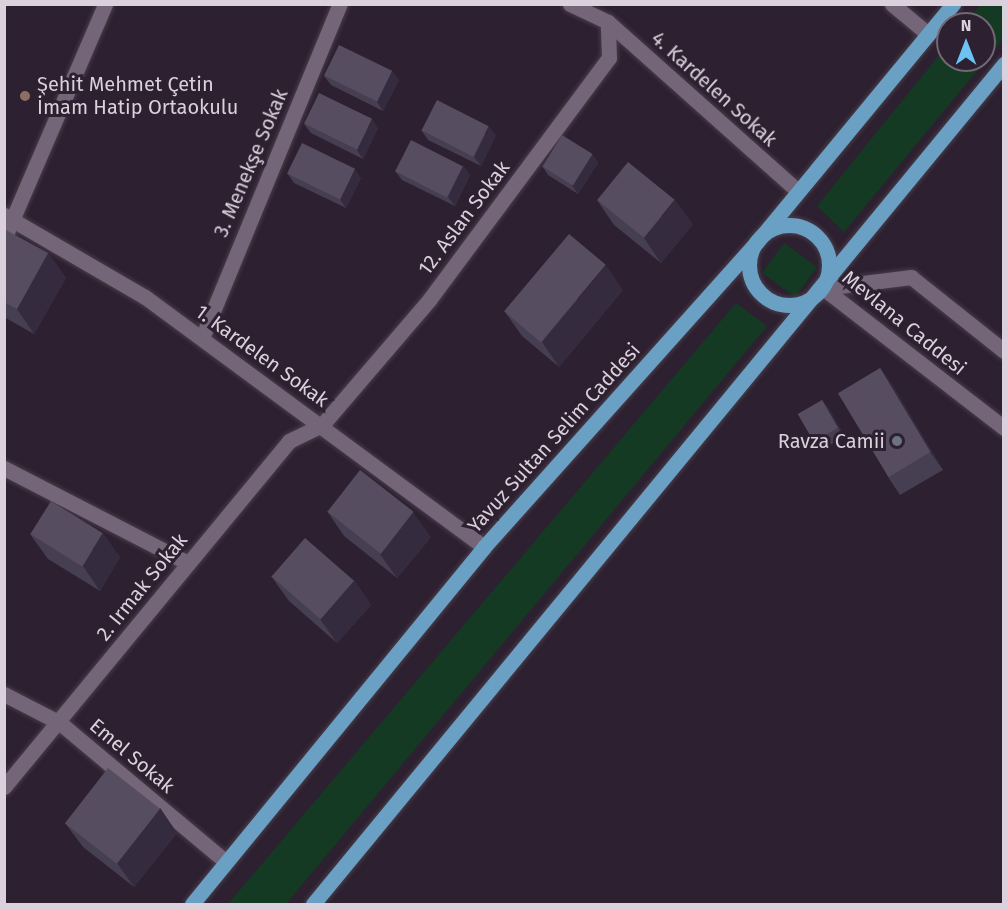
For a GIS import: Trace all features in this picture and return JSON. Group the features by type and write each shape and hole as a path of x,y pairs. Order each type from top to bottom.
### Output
{"main road":[{"name":"Yavuz Sultan Selim Caddesi","path":"192,904 484,548 756,243 953,4"},
{"path":"313,904 823,288 1004,64"},
{"path":"788,225 812,232 827,252 823,288 803,303 767,298 749,267 756,243 788,225"}],"street":[{"path":"4,239 9,217 105,4"},
{"name":"3. Menekşe Sokak","path":"202,338 340,4"},
{"name":"4. Kardelen Sokak","path":"570,4 609,22 798,190"},
{"path":"892,4 928,34"},
{"name":"12. Aslan Sokak","path":"321,425 429,300 609,58 609,22"},
{"name":"1. Kardelen Sokak","path":"9,217 145,297 321,425 484,548"},
{"name":"Mevlana Caddesi","path":"823,288 911,277 1004,351"},
{"name":"Mevlana Caddesi","path":"823,288 1004,428"},
{"name":"2. Irmak Sokak","path":"4,787 60,723 188,563 290,441 321,425"},
{"path":"4,468 188,563"},
{"name":"Emel Sokak","path":"4,694 60,723 225,861"}],"green space":[{"path":"980,5 1003,5 1003,39 996,47 996,12 974,12"},
{"path":"936,59 936,72 976,72 844,232 817,206"},
{"path":"784,243 817,267 795,297 762,273"},
{"path":"736,303 767,326 286,904 228,904"}],"building":[{"path":"339,45 392,71 377,101 324,76"},
{"path":"319,93 372,119 357,149 304,124"},
{"path":"437,100 489,126 473,157 422,130"},
{"path":"562,135 593,154 573,185 542,166"},
{"path":"411,140 463,166 447,198 395,171"},
{"path":"302,143 355,169 340,199 287,174"},
{"path":"628,162 675,200 644,238 597,200"},
{"path":"6,230 48,253 17,309 4,302 4,233"},
{"path":"569,234 606,265 541,342 504,311"},
{"name":"Ravza Camii","path":"880,368 930,452 888,477 838,393"},
{"path":"822,400 838,428 814,442 798,414"},
{"path":"360,470 414,512 381,554 327,512"},
{"path":"51,501 103,533 82,566 30,534"},
{"path":"305,538 354,581 321,619 272,576"},
{"path":"108,768 160,809 117,864 65,823"}],"place":[{"name":"Şehit Mehmet Çetin İmam Hatip Ortaokulu","path":"25,96"},
{"name":"Ravza Camii","path":"897,441"}]}
